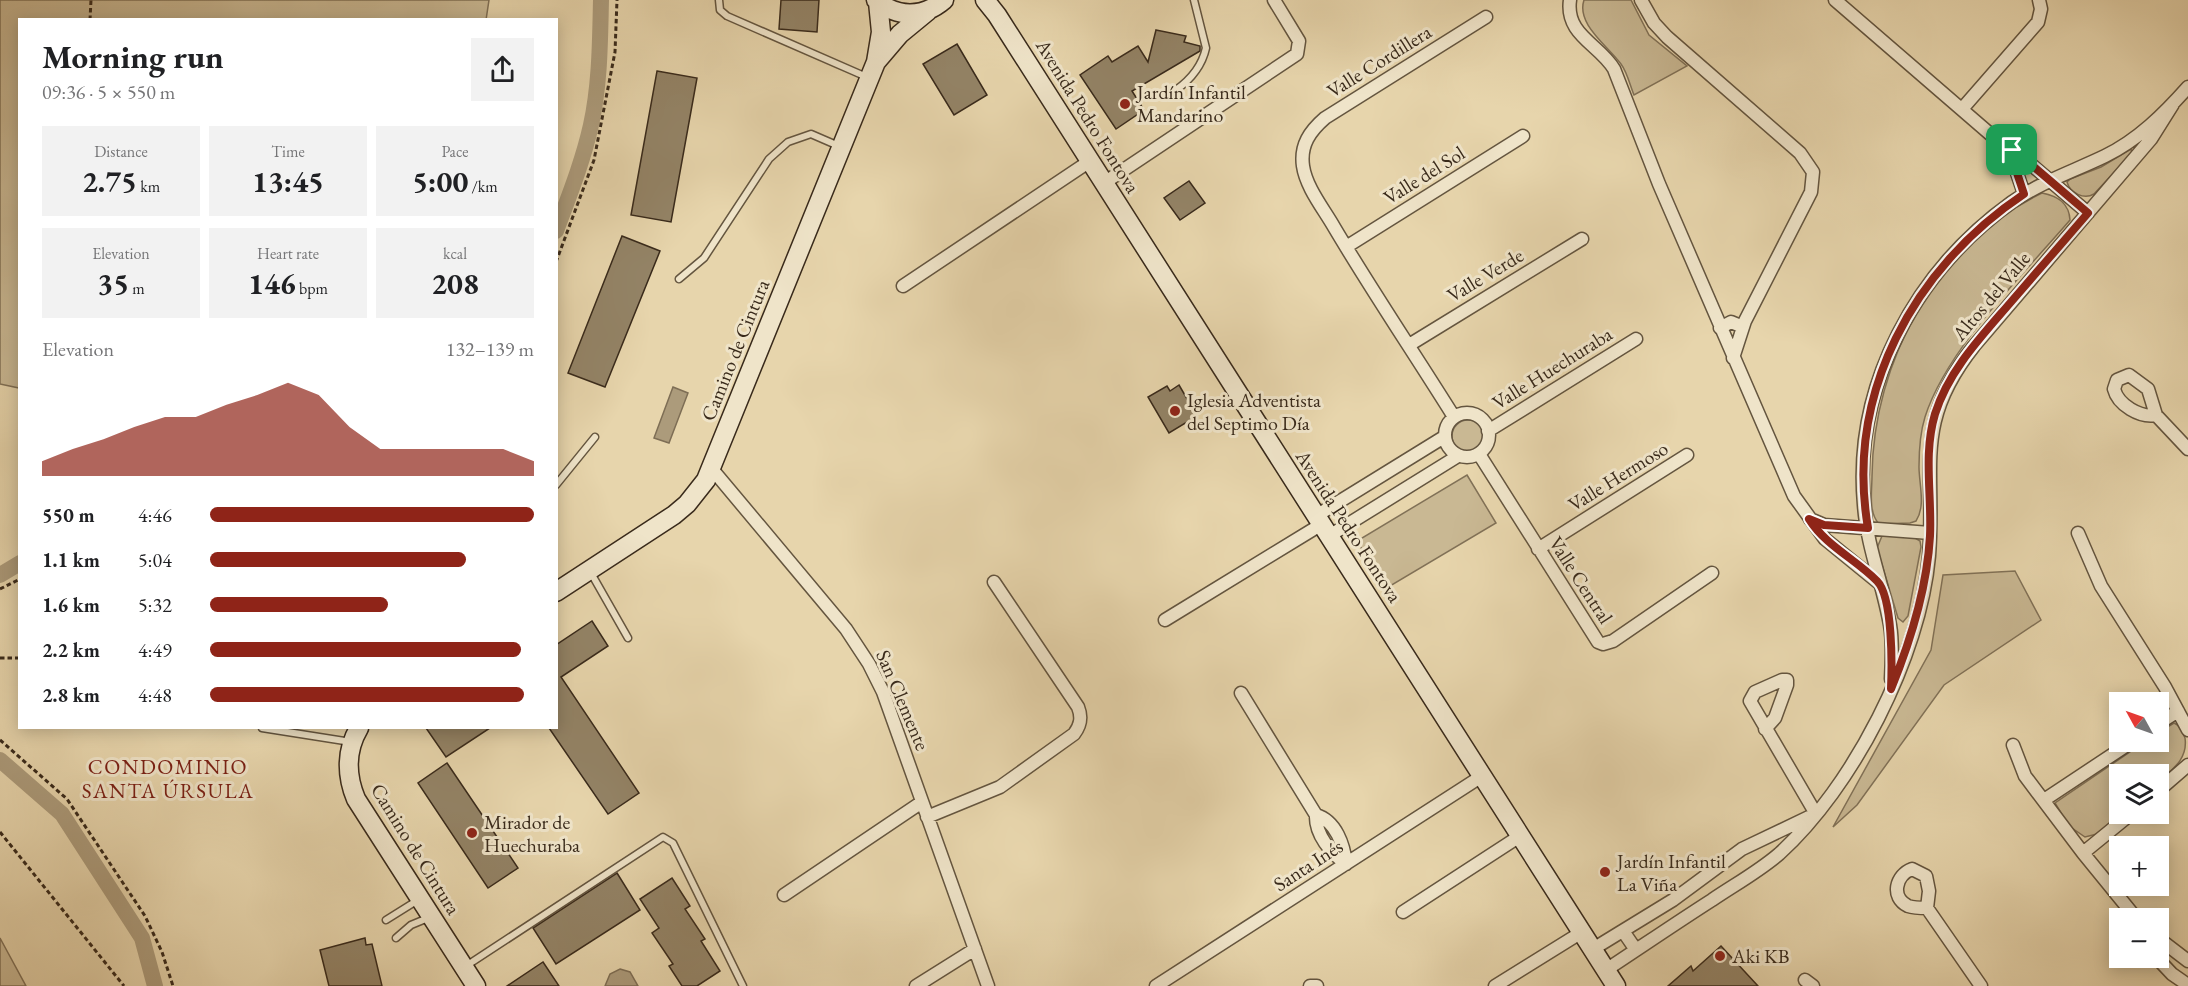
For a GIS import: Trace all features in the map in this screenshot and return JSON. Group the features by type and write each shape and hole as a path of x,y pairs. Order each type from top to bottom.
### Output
{"street":[{"name":"Avenida Pedro Fontova","path":"985,0 997,15 1616,986"},
{"path":"1104,183 1297,54 1299,40 1274,0"},
{"path":"1570,0 1570,13 1576,30 1605,57 1614,69 1659,184 1794,496 1809,519 1832,546 1879,583"},
{"path":"1641,0 1660,30 1800,153 1813,172 1811,192 1743,327 1733,358"},
{"path":"1835,0 2004,146 2020,155 2088,213"},
{"path":"1962,109 2038,22 2041,9 2039,0"},
{"name":"Camino de Cintura","path":"558,591 681,510 698,492 712,469 872,70 880,32 877,1"},
{"path":"877,1 896,12 918,14 936,5"},
{"name":"Camino de Cintura","path":"872,70 900,34 936,5"},
{"name":"Valle Cordillera","path":"1346,248 1307,179 1303,164 1303,148 1310,133 1325,118 1486,17"},
{"name":"Altos del Valle","path":"1891,689 1890,626 1870,552 1864,506 1864,447 1871,406 1895,339 1914,304 1939,268 1983,225 2024,194 2118,149 2141,134 2188,87"},
{"name":"Altos del Valle","path":"1606,970 1765,865 1789,844 1816,814 1852,766 1867,741 1891,689 1906,652 1922,598 1930,532 1929,447 1931,431 1943,394 1967,354 2151,139 2173,104"},
{"name":"Valle del Sol","path":"1346,248 1522,136"},
{"path":"2004,146 2016,170 2024,194"},
{"path":"903,286 1090,161"},
{"name":"Valle Verde","path":"1409,345 1582,239"},
{"path":"1346,248 1454,417"},
{"path":"1720,328 1731,322 1743,327"},
{"name":"Valle Huechuraba","path":"1488,431 1636,339"},
{"path":"1166,620 1322,525 1458,456 1471,457 1479,454 1487,444 1488,431 1482,420 1472,414 1459,414 1446,426 1444,437 1448,448 1458,456"},
{"path":"2156,415 2188,449"},
{"path":"1322,525 1444,437"},
{"name":"Valle Central","path":"1479,454 1594,638 1602,644 1613,641 1713,573"},
{"name":"Valle Hermoso","path":"1538,549 1688,454"},
{"name":"San Clemente","path":"712,469 858,646 883,692 988,986"},
{"path":"1809,519 1824,525 1930,532"},
{"path":"2078,532 2101,586 2149,660 2188,730"},
{"path":"927,817 1000,787 1074,734 1080,724 1078,707 994,582"},
{"path":"1241,693 1317,816 1329,822 1337,834 1343,847 1346,864"},
{"path":"2169,717 2178,711"},
{"path":"1765,729 1816,814"},
{"name":"Camino de Cintura","path":"355,735 348,762 352,790 476,986"},
{"path":"2013,745 2025,776 2126,908"},
{"path":"2044,800 2116,752"},
{"path":"2169,781 2188,765"},
{"name":"Santa Inés","path":"1156,986 1482,776"},
{"path":"784,895 922,802"},
{"name":"Altos del Valle","path":"1593,949 1673,900 1742,849 1816,814"},
{"path":"2083,854 2119,824"},
{"path":"1403,912 1520,836"},
{"path":"1927,908 1981,986"},
{"path":"1623,930 1636,950"},
{"path":"1495,986 1582,932"},
{"path":"2169,946 2188,961"},
{"path":"916,986 975,949"},
{"path":"2166,968 2188,985"},
{"path":"1310,986 1317,986"}],"lane":[{"path":"719,0 720,10 727,16 872,70"},
{"path":"1176,90 1191,80 1206,48 1194,0"},
{"path":"679,279 704,258 769,159 788,142 811,134 841,147"},
{"path":"558,482 595,436"},
{"path":"590,571 628,638"},
{"path":"275,729 355,735"},
{"path":"464,968 663,837 673,843 742,986"},
{"path":"386,920 421,898"},
{"path":"396,938 411,925 432,916"}],"path":[{"path":"90,18 91,0"},
{"path":"558,257 594,160 615,52 616,0"},
{"path":"0,589 18,580"},
{"path":"0,658 18,658"},
{"path":"0,740 67,799 148,922 162,951 173,986"},
{"path":"0,832 124,986"}],"shaded area":[{"path":"0,0 489,0 486,18 18,18 18,388 0,384"},
{"path":"1584,0 1631,0 1649,35 1687,66 1634,95 1623,67 1588,26 1584,17"},
{"path":"2131,149 2132,153 2094,194 2082,196 2069,186 2067,182 2070,179 2101,167"},
{"path":"2042,193 2062,201 2070,220 1988,313 1950,365 1936,391 1925,417 1921,436 1919,467 1921,509 1916,521 1879,524 1873,514 1871,501 1875,433 1884,390 1899,349 1918,310 1942,275 1971,243 2005,215"},
{"path":"673,387 688,393 669,443 654,438"},
{"path":"1468,420 1479,425 1484,436 1479,447 1468,452 1457,447 1452,436 1457,425"},
{"path":"1467,475 1496,523 1385,589 1357,541"},
{"path":"1882,536 1912,536 1920,541 1921,547 1908,616 1903,622 1898,618 1877,548"},
{"path":"2015,571 2041,620 1944,685 1857,805 1833,827 1931,650 1943,575"},
{"path":"2174,723 2178,726 2185,738 2185,745 2182,758 2169,772 2169,764 2112,764 2130,752 2169,752 2169,726"},
{"path":"2109,766 2109,824 2097,834 2085,837 2069,826 2055,803"},
{"path":"0,938 26,986 0,986"},
{"path":"620,969 630,972 638,986 605,986 610,974"}],"building":[{"path":"781,0 819,0 817,32 779,29"},
{"path":"1156,30 1186,36 1184,42 1200,46 1200,51 1132,91 1144,110 1116,129 1080,75 1108,56 1112,62 1138,46 1148,62"},
{"path":"957,44 987,95 954,115 923,64"},
{"path":"657,71 697,78 671,222 631,215"},
{"path":"1189,181 1205,203 1180,220 1164,198"},
{"path":"622,236 660,251 605,387 568,373"},
{"name":"Iglesia Adventista del Septimo Día","path":"1179,385 1197,416 1169,433 1148,397 1167,386 1170,391"},
{"path":"592,621 608,646 561,677 639,793 608,814 550,729 558,729 558,644"},
{"path":"427,729 488,729 446,757"},
{"name":"Mirador de Huechuraba","path":"447,763 518,868 488,888 418,783"},
{"path":"617,873 640,910 556,964 533,928"},
{"path":"672,878 690,906 685,909 705,939 701,941 720,971 697,986 682,986 669,966 673,964 652,933 659,928 640,899"},
{"path":"365,938 366,945 372,944 382,986 329,986 320,950"},
{"name":"Aki KB","path":"1721,946 1758,986 1668,986 1691,966 1693,971"},
{"path":"543,962 559,986 507,986"}],"waterway":[{"path":"558,226 580,165 594,110 600,47 601,0"},
{"path":"0,575 18,564"},
{"path":"0,760 62,814 142,938 155,986"}],"place":[{"name":"Jardín Infantil Mandarino","path":"1125,104"},
{"name":"Iglesia Adventista del Septimo Día","path":"1175,411"},
{"name":"Mirador de Huechuraba","path":"472,833"},
{"name":"Jardín Infantil La Viña","path":"1605,872"},
{"name":"Aki KB","path":"1720,956"}],"district":[{"name":"CONDOMINIO SANTA ÚRSULA","path":"168,778"}],"route":[{"path":"2004,146 2012,150 2088,213 1961,362 1943,394 1935,414 1929,447 1930,532 1926,578 1906,652 1891,689 1892,641 1879,583 1832,546 1819,534 1809,519 1824,525 1868,528 1864,506 1864,447 1871,406 1886,361 1903,323 1939,268 1983,225 2024,194 2011,158 2004,146"}]}
